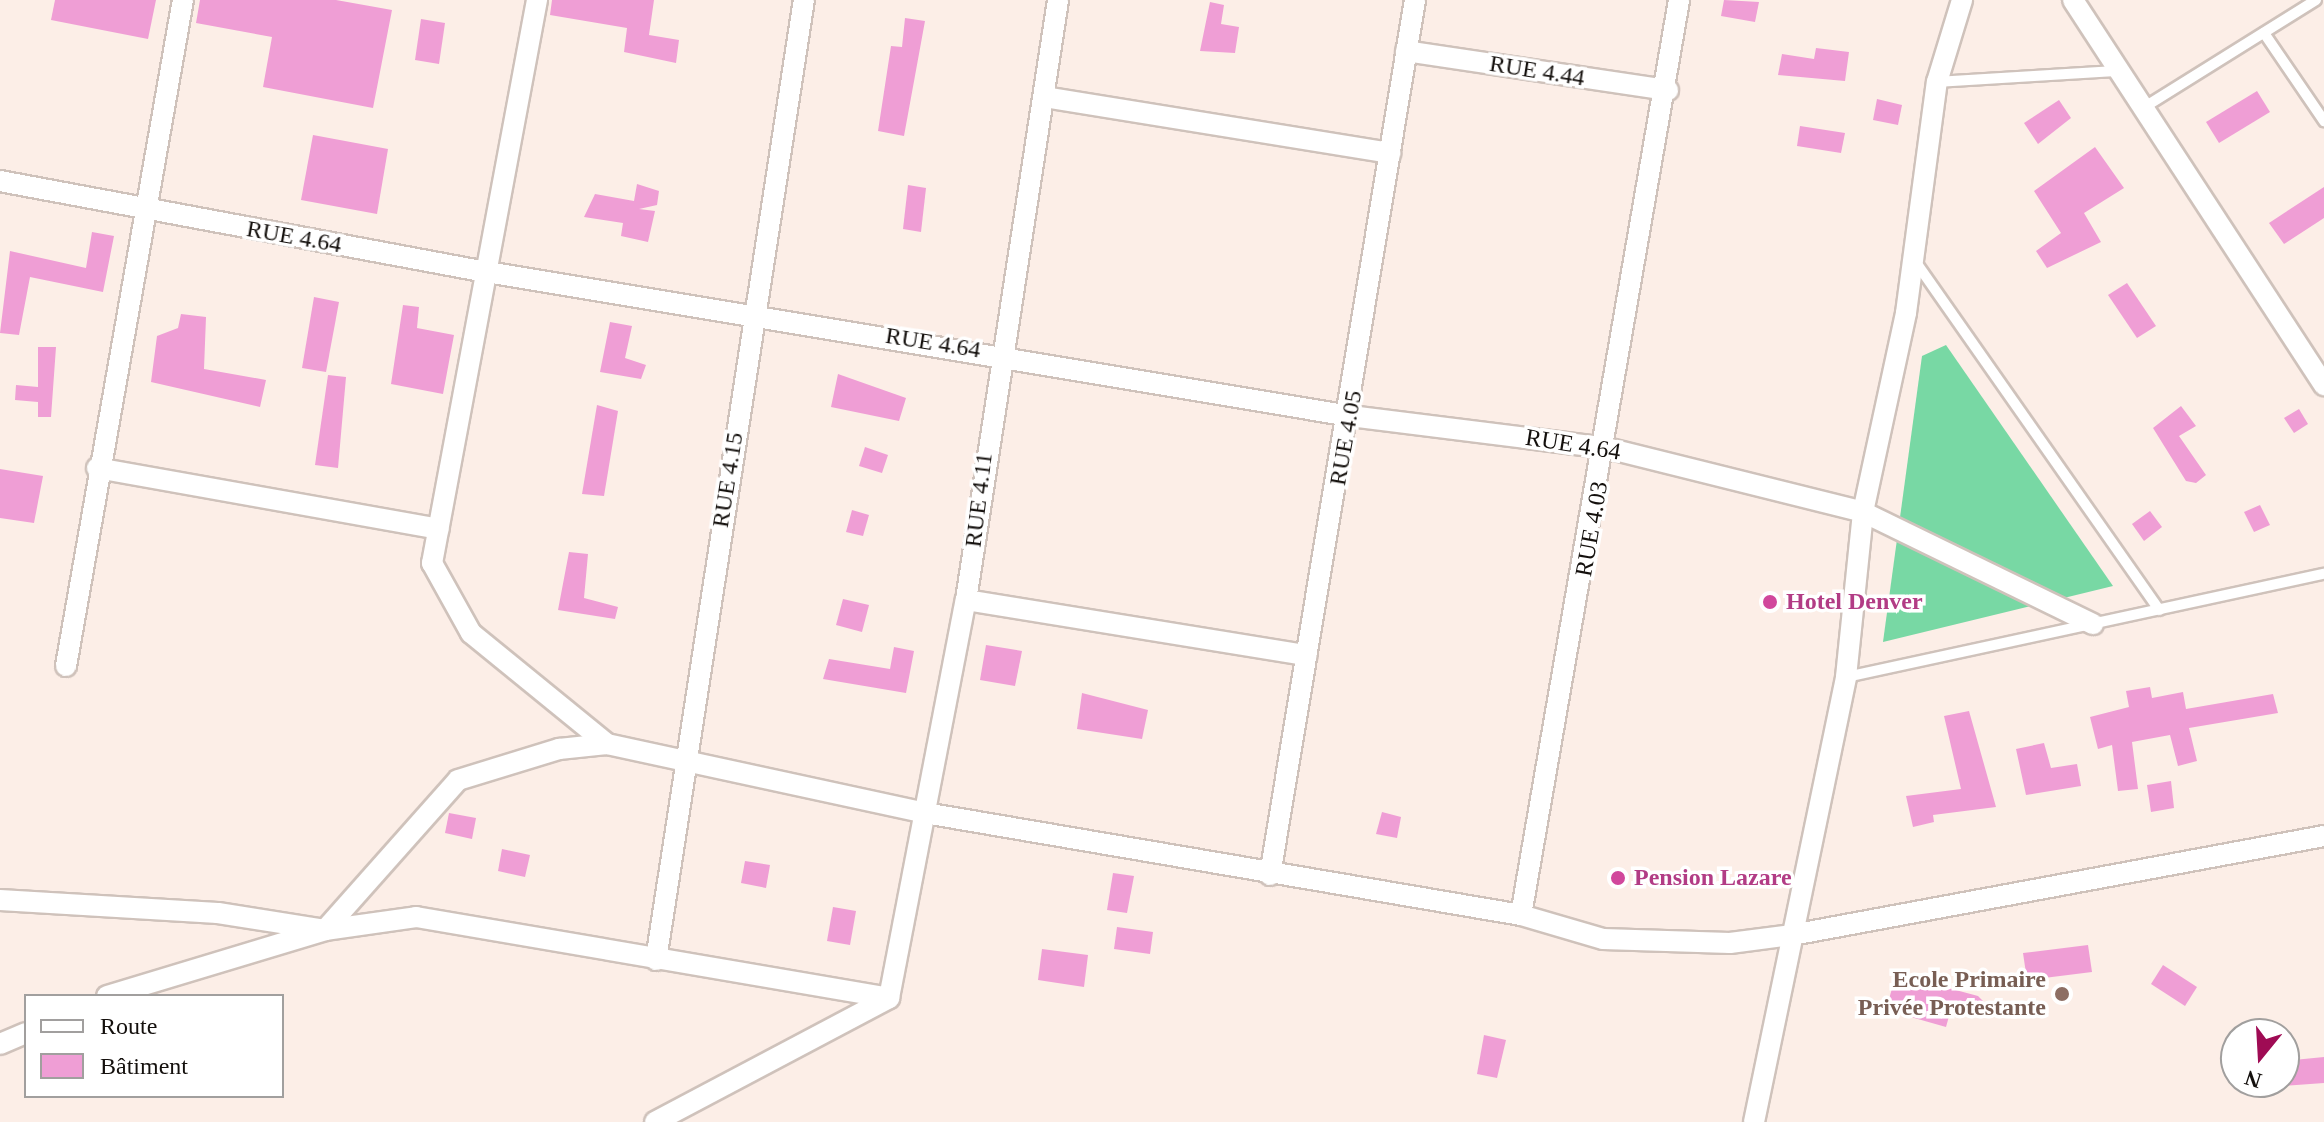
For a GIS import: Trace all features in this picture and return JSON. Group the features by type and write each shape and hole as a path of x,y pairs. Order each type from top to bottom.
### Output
{"street":[{"path":"66,666 97,468 148,211 183,0"},
{"path":"537,0 432,563 471,633 607,744"},
{"name":"RUE 4.15","path":"656,960 752,315 804,0"},
{"name":"RUE 4.11","path":"889,998 966,600 999,353 1058,0"},
{"name":"RUE 4.05","path":"1270,875 1350,416 1415,0"},
{"name":"RUE 4.03","path":"1521,915 1607,448 1668,90 1679,0"},
{"path":"1754,1122 1846,677 1863,512 1913,258 1937,82 1962,0"},
{"path":"2073,0 2324,385"},
{"name":"RUE 4.44","path":"1406,51 1668,90"},
{"path":"1044,97 1391,153"},
{"name":"RUE 4.64","path":"0,181 487,272 999,353 1350,416 1607,448 1863,512 2093,624"},
{"path":"97,468 439,529"},
{"path":"966,600 1307,655"},
{"path":"325,930 458,780 559,749 607,744 685,764 925,813 1270,875 1521,915 1603,939 1730,943 1792,935 2324,836"},
{"path":"0,900 218,913 325,930"},
{"path":"114,994 325,930 416,917 889,998"},
{"path":"655,1122 889,998"},
{"path":"0,1044 24,1034"}],"lane":[{"path":"2143,108 2316,0"},
{"path":"2264,33 2324,121"},
{"path":"1937,82 2119,71"},
{"path":"1913,258 2159,610"},
{"path":"1846,677 2324,574"}],"green space":[{"path":"1946,345 2113,586 1883,642 1922,356"}],"building":[{"path":"55,0 156,0 148,39 51,20"},
{"path":"200,0 336,0 392,10 373,108 263,87 272,37 196,23"},
{"path":"552,0 654,0 649,35 679,40 676,63 624,52 627,28 550,15"},
{"path":"1724,0 1759,2 1755,22 1721,16"},
{"path":"1210,2 1224,5 1221,24 1239,27 1235,53 1200,51"},
{"path":"905,18 925,21 904,136 878,131 891,46 902,47"},
{"path":"421,19 445,23 439,64 415,60"},
{"path":"1816,48 1849,52 1845,81 1778,75 1782,54 1814,59"},
{"path":"2257,91 2270,112 2219,143 2206,122"},
{"path":"1877,99 1902,105 1898,125 1873,120"},
{"path":"2059,100 2071,118 2038,144 2024,123"},
{"path":"1800,126 1845,133 1841,153 1797,146"},
{"path":"313,135 388,149 377,214 301,200"},
{"path":"2095,147 2124,188 2084,213 2101,242 2047,268 2036,251 2061,233 2034,191"},
{"path":"637,184 659,191 657,205 639,209 655,211 648,242 621,236 623,223 584,217 595,194 634,201"},
{"path":"908,185 926,188 921,232 903,229"},
{"path":"2324,187 2324,218 2284,244 2269,223"},
{"path":"92,232 114,236 103,292 30,277 19,335 0,333 10,251 86,268"},
{"path":"2127,283 2156,326 2137,338 2108,295"},
{"path":"314,297 339,302 326,372 302,368"},
{"path":"403,305 419,307 417,328 454,335 443,394 391,384"},
{"path":"181,314 206,317 204,369 266,380 260,407 151,382 157,336 178,328"},
{"path":"610,322 632,326 625,358 646,365 641,379 600,372"},
{"path":"38,347 56,347 51,417 38,417 38,402 15,400 16,385 38,387"},
{"path":"838,374 906,398 899,421 831,407"},
{"path":"328,375 346,377 338,468 315,465"},
{"path":"597,405 618,411 604,496 582,494"},
{"path":"2181,406 2196,426 2179,436 2206,475 2196,483 2186,481 2153,428"},
{"path":"2299,409 2308,424 2294,433 2284,418"},
{"path":"865,447 888,455 882,473 859,466"},
{"path":"0,469 43,476 34,523 0,518"},
{"path":"2260,505 2270,525 2254,532 2244,512"},
{"path":"852,510 869,515 863,536 846,532"},
{"path":"2150,511 2162,527 2144,541 2132,524"},
{"path":"569,552 588,554 584,598 618,607 615,619 558,610"},
{"path":"843,599 869,605 862,632 836,625"},
{"path":"986,645 1022,651 1015,686 980,680"},
{"path":"894,647 914,651 906,693 823,679 829,659 890,669"},
{"path":"2150,687 2152,698 2183,692 2186,709 2273,694 2278,713 2189,728 2197,761 2178,766 2170,735 2132,742 2138,789 2118,791 2112,745 2098,749 2090,717 2129,707 2126,691"},
{"path":"1082,693 1148,710 1142,739 1077,729"},
{"path":"1969,711 1996,807 1933,815 1934,822 1913,827 1906,796 1961,789 1944,716"},
{"path":"2044,743 2051,768 2077,764 2081,786 2026,795 2016,749"},
{"path":"2171,781 2174,808 2151,812 2147,785"},
{"path":"1382,812 1401,817 1397,838 1376,834"},
{"path":"449,813 476,818 472,839 445,833"},
{"path":"502,849 530,855 525,877 498,871"},
{"path":"745,861 770,865 766,888 741,883"},
{"path":"1113,873 1134,876 1127,913 1107,910"},
{"path":"833,907 856,911 850,945 827,941"},
{"path":"1117,927 1153,932 1150,954 1114,949"},
{"path":"2088,945 2092,972 2027,980 2023,953"},
{"path":"1042,949 1088,955 1084,987 1038,980"},
{"path":"2163,965 2197,987 2185,1006 2151,984"},
{"path":"1896,974 1978,996 1985,1003 1973,1018 1953,1002 1946,1027 1886,1010"},
{"path":"1484,1035 1506,1040 1497,1078 1477,1074"},
{"path":"2324,1057 2324,1083 2300,1085 2300,1059"}],"place":[{"name":"Hotel Denver","path":"1770,602"},
{"name":"Pension Lazare","path":"1618,878"},
{"name":"Ecole Primaire Privée Protestante","path":"2062,994"}]}
